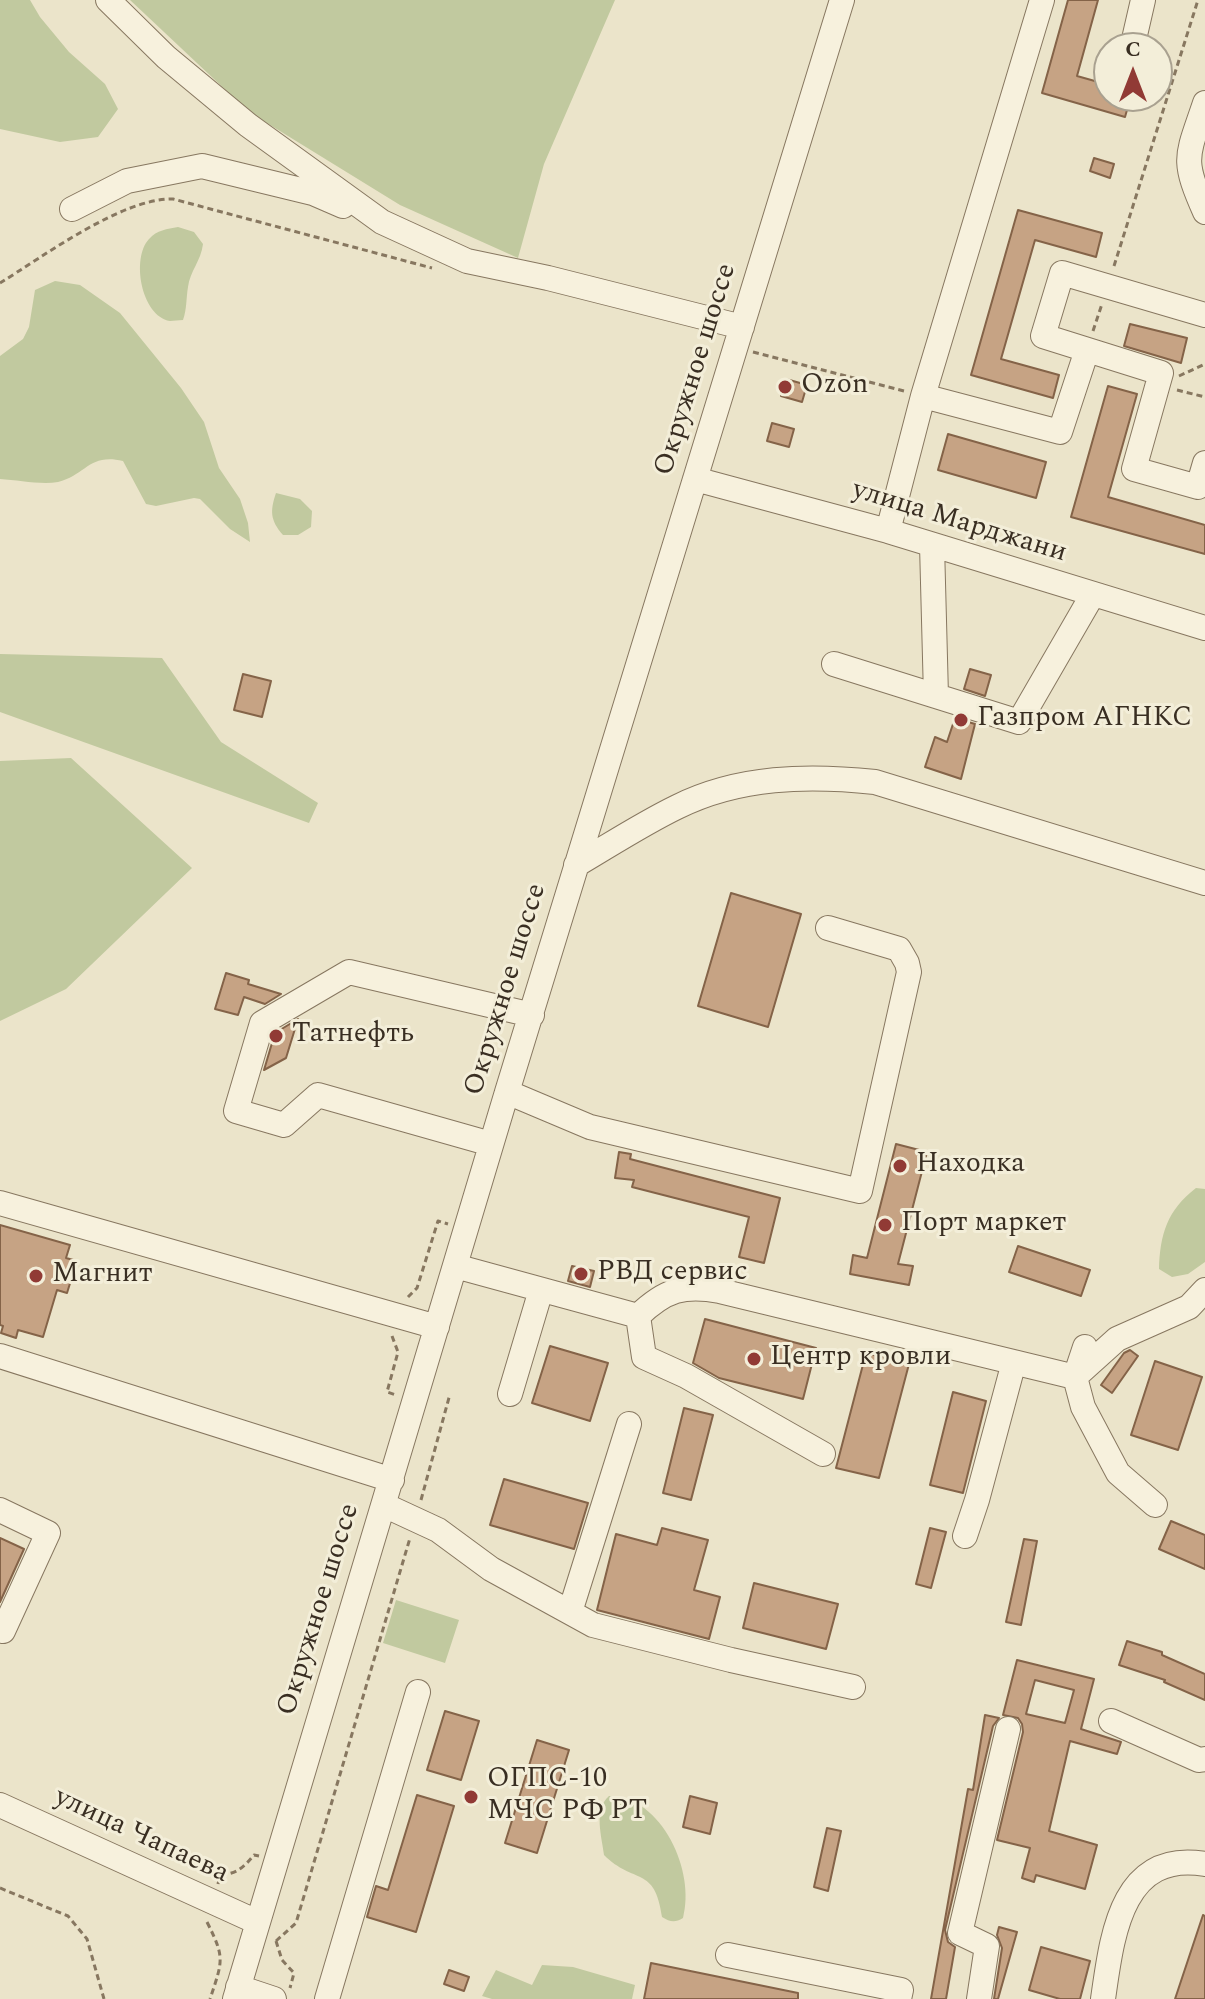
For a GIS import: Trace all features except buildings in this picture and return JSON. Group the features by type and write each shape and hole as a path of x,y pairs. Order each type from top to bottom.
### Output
{"street":[{"path":"108,0 166,57 248,125 382,222"},
{"name":"Окружное шоссе","path":"237,1993 491,1144 842,0"},
{"path":"888,531 923,396 1042,0"},
{"path":"1136,32 1143,0"},
{"path":"1205,103 1190,149 1188,166 1205,212"},
{"path":"72,209 127,181 202,166 313,193 467,261 548,278 739,337"},
{"path":"1205,315 1062,273 1043,336 1161,373 1134,469 1198,487 1205,463"},
{"path":"923,396 1060,432 1087,350"},
{"name":"улица Марджани","path":"695,479 888,531 1205,628"},
{"path":"932,545 936,696"},
{"path":"834,664 1019,722 1093,594"},
{"path":"576,865 680,805 733,787 780,779 829,777 875,782 1205,883"},
{"path":"507,1092 590,1127 860,1191 909,972 899,949 828,928"},
{"path":"491,1144 318,1095 284,1125 236,1111 262,1023 349,972 532,1015"},
{"path":"0,1203 437,1327"},
{"path":"455,1266 638,1316"},
{"path":"638,1316 656,1299 668,1293 701,1288 1075,1377"},
{"path":"510,1394 541,1290"},
{"path":"1075,1377 1117,1339 1189,1307 1205,1290"},
{"path":"638,1316 644,1357 686,1376 823,1454"},
{"path":"1085,1347 1075,1377 1083,1407 1118,1473 1155,1505"},
{"path":"0,1356 392,1480"},
{"path":"965,1536 1014,1362"},
{"path":"570,1612 629,1424"},
{"path":"384,1505 438,1530 491,1569 593,1625 853,1687"},
{"path":"0,1510 48,1533 1,1633"},
{"path":"327,1999 418,1692"},
{"path":"1111,1721 1199,1760 1205,1759"},
{"path":"979,1999 987,1946 960,1933 1008,1729"},
{"name":"улица Чапаева","path":"0,1805 257,1922"},
{"path":"1103,1999 1112,1941 1123,1905 1141,1880 1183,1861 1205,1864"},
{"path":"728,1955 901,1990 899,1999"},
{"path":"237,1993 274,1999"}],"path":[{"path":"1087,350 1198,0"},
{"path":"0,283 91,228 139,204 163,199 173,199 444,271"},
{"path":"739,337 923,396"},
{"path":"1158,385 1205,364"},
{"path":"1158,385 1205,397"},
{"path":"276,1941 296,1923 450,1394"},
{"path":"0,1888 68,1916 87,1939 104,1999"}],"green space":[{"path":"0,0 30,0 69,52 105,84 118,109 98,137 60,142 0,129"},
{"path":"130,0 615,0 544,164 518,258 400,205 249,112"},
{"path":"178,227 194,232 203,244 189,281 183,320 170,321 160,317 146,298 140,272 141,259 152,236"},
{"path":"55,281 80,285 120,313 181,388 204,422 219,468 240,499 250,542 230,529 200,499 156,506 146,504 123,461 95,462 58,482 0,479 0,356 23,339 29,327 35,290"},
{"path":"276,493 300,499 312,511 311,527 298,535 283,535 272,515"},
{"path":"0,654 162,658 221,742 318,803 309,823 0,712"},
{"path":"71,758 192,868 66,989 0,1021 0,761"},
{"path":"1196,1188 1205,1189 1205,1262 1188,1274 1172,1277 1159,1269 1161,1245 1172,1214"},
{"path":"396,1600 459,1620 445,1663 383,1643"},
{"path":"609,1796 628,1799 645,1809 671,1840 684,1880 686,1900 683,1918 672,1921 662,1917 659,1901 648,1882 604,1855 600,1816"},
{"path":"542,1965 573,1967 635,1985 632,1999 492,1999 482,1996 496,1970 532,1985"}],"place":[{"name":"Ozon","path":"785,387"},
{"name":"Газпром АГНКС","path":"961,720"},
{"name":"Татнефть","path":"276,1036"},
{"name":"Находка","path":"900,1166"},
{"name":"Порт маркет","path":"885,1225"},
{"name":"РВД сервис","path":"581,1274"},
{"name":"Магнит","path":"36,1276"},
{"name":"Центр кровли","path":"754,1359"},
{"name":"ОГПС-10 МЧС РФ РТ","path":"471,1797"}]}
